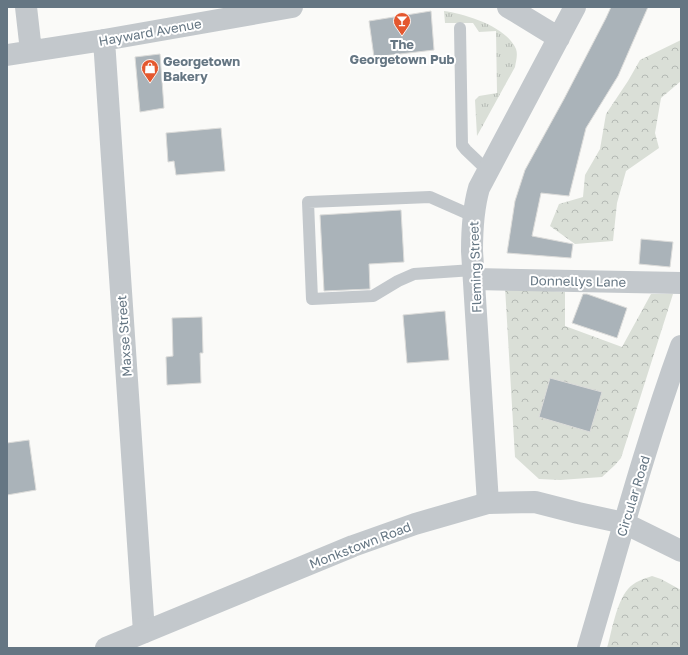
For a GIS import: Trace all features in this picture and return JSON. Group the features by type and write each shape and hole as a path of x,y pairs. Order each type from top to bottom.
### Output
{"street":[{"path":"26,7 31,51"},
{"name":"Hayward Avenue","path":"7,55 104,40 292,7"},
{"path":"508,7 559,38"},
{"name":"Fleming Street","path":"488,503 472,251 473,216 475,204 480,188 488,171 575,7"},
{"name":"Maxse Street","path":"104,40 144,632"},
{"name":"Donnellys Lane","path":"474,274 681,284"},
{"name":"Circular Road","path":"588,648 624,523 681,346"},
{"name":"Monkstown Road","path":"106,648 352,546 415,524 488,503 536,502 624,523 681,551"}],"lane":[{"path":"460,28 462,145 488,171"},
{"path":"473,216 430,197 308,202 312,299 374,296 398,281 414,274 474,274"}],"green space":[{"path":"444,11 463,15 495,28 511,41 516,49 517,56 515,67 477,136 475,100 479,96 497,93 496,31 479,32 473,23 445,23"},
{"path":"681,40 681,81 661,98 655,133 659,148 626,171 617,203 613,241 575,244 550,226 559,204 583,197 585,175 600,149 606,114 640,60"},
{"path":"505,287 565,292 565,326 622,347 651,294 673,294 621,458 602,477 560,480 539,479 515,457"},
{"path":"652,576 661,579 681,590 681,648 607,648 617,609 624,595 633,584"}],"building":[{"path":"611,7 648,7 618,76 586,128 569,196 541,193 532,236 573,244 571,258 507,253 515,201 525,170 564,99"},
{"name":"The Georgetown Pub","path":"431,11 434,50 374,57 369,21"},
{"name":"Georgetown Bakery","path":"160,54 164,108 140,112 135,57"},
{"path":"221,128 225,171 176,175 174,161 168,162 166,133"},
{"path":"401,210 404,262 369,264 370,289 324,291 320,215"},
{"path":"641,239 673,242 670,267 639,264"},
{"path":"583,294 587,294 627,308 617,338 572,323"},
{"path":"445,311 449,360 407,363 403,315"},
{"path":"202,317 203,353 200,353 201,383 167,385 166,357 173,356 172,318"},
{"path":"550,378 602,392 590,432 539,417"},
{"path":"29,440 36,490 7,495 7,443"}],"place":[{"name":"The Georgetown Pub","path":"402,36"},
{"name":"Georgetown Bakery","path":"150,83"}]}
